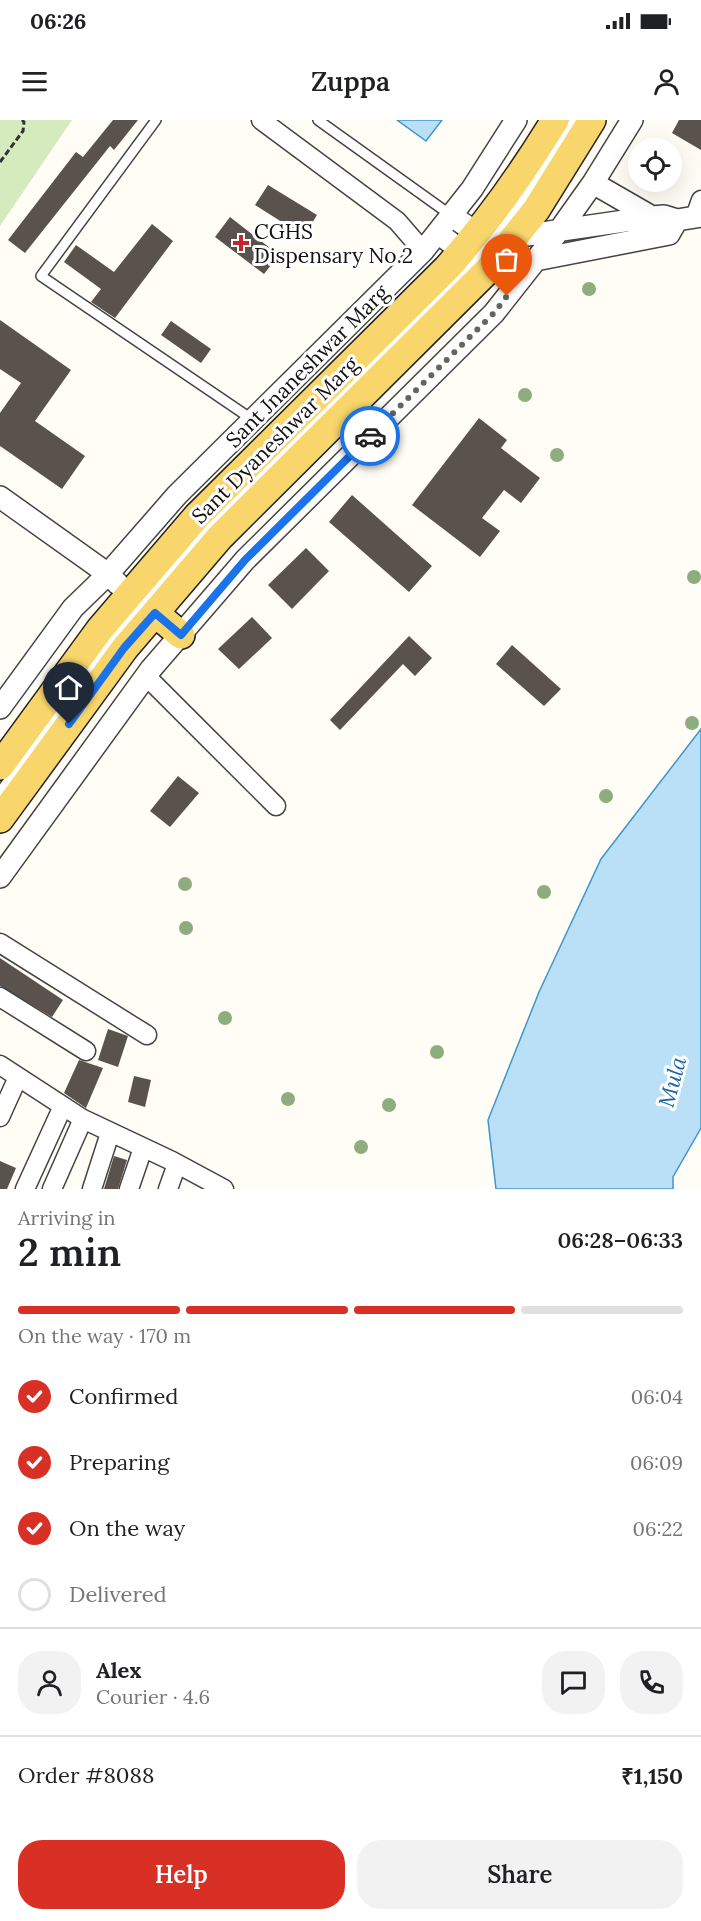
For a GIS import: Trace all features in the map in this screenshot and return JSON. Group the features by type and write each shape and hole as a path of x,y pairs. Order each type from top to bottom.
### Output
{"main road":[{"name":"Sant Dyaneshwar Marg","path":"0,766 100,629 197,516 486,248 510,192 555,120"},
{"name":"Sant Dyaneshwar Marg","path":"0,819 124,648 220,537 486,248 561,172 592,120"},
{"path":"155,613 181,635"}],"street":[{"path":"261,120 397,221 423,251"},
{"name":"Sant Jnaneshwar Marg","path":"0,708 73,608 108,574 177,495 423,251 472,189 516,120"},
{"path":"0,877 146,676 245,560 494,313 561,228 593,183 632,120"},
{"path":"593,183 652,216"},
{"path":"486,248 561,228 652,216 693,214"},
{"path":"438,233 533,262 669,234 693,214"},
{"path":"452,216 486,248"},
{"path":"0,497 108,574 129,596"},
{"path":"146,676 276,806"},
{"path":"0,943 147,1035"},
{"path":"0,997 86,1051"},
{"path":"0,1065 83,1119 177,1164 204,1184 224,1189"},
{"path":"0,1117 18,1077"},
{"path":"25,1189 63,1106"},
{"path":"52,1189 83,1119"},
{"path":"92,1189 110,1133"},
{"path":"129,1189 143,1148"},
{"path":"168,1189 177,1164"}],"lane":[{"path":"156,120 41,276 253,420"},
{"path":"318,120 452,216"},
{"path":"0,792 112,639 209,526 486,248 523,201 574,120"}],"path":[{"path":"0,162 23,131 24,122 22,120"}],"green space":[{"path":"0,120 72,120 0,226"}],"water":[{"path":"397,120 442,120 426,141"},
{"name":"Mula","path":"701,729 701,1128 673,1177 673,1189 496,1189 488,1120 539,992 601,859"}],"building":[{"path":"113,120 138,120 114,150 110,146 25,253 8,240 76,152 83,157"},
{"path":"679,120 701,120 701,150 682,138 672,133"},
{"path":"268,185 317,215 304,236 255,205"},
{"path":"230,217 279,255 264,274 215,237"},
{"path":"152,224 173,241 115,318 91,302 101,289 64,262 76,245 114,272"},
{"path":"0,320 71,370 35,421 85,456 62,489 0,446 0,413 21,383 0,369"},
{"path":"171,321 211,349 201,363 161,335"},
{"path":"479,418 507,440 501,448 540,478 521,503 504,490 482,518 500,531 480,557 412,505"},
{"path":"352,495 432,566 409,592 329,522"},
{"path":"306,548 329,571 292,609 268,585"},
{"path":"252,617 272,638 239,669 218,649"},
{"path":"409,636 432,658 415,676 403,664 340,730 330,720"},
{"path":"512,645 561,689 544,706 496,664"},
{"path":"178,776 199,793 170,827 150,811"},
{"path":"0,958 63,1000 52,1017 0,986"},
{"path":"108,1029 128,1036 118,1067 98,1060"},
{"path":"79,1060 103,1068 86,1108 64,1093"},
{"path":"134,1076 151,1080 145,1107 128,1102"},
{"path":"114,1156 127,1160 118,1189 104,1189"},
{"path":"0,1161 16,1168 7,1189 0,1189"}],"way so far":[{"path":"370,436 494,313 507,296"}],"place":[{"name":"CGHS Dispensary No.2","path":"241,243"}],"route":[{"path":"69,724 124,648 155,613 181,635 245,560 370,436"}]}
